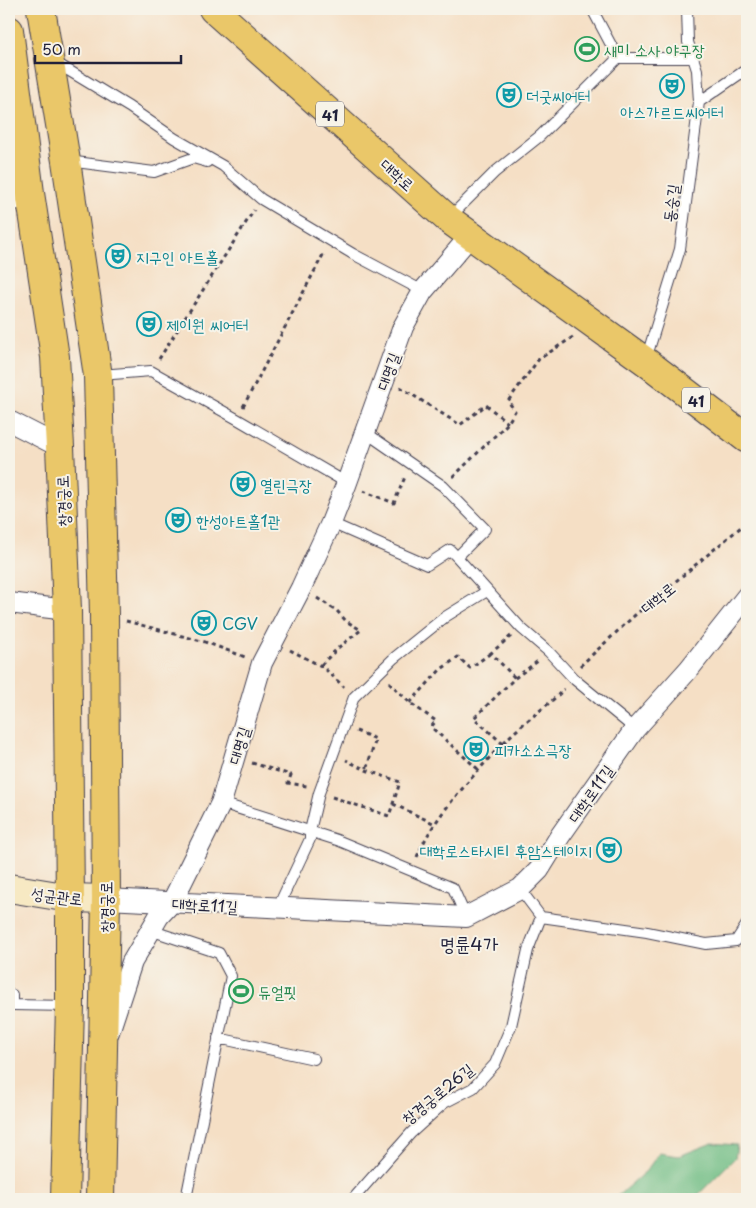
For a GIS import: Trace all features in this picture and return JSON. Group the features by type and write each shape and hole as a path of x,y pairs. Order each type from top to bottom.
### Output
{"main road":[{"name":"창경궁로","path":"41,9 98,376 104,615 106,899 100,1199"},
{"name":"대학로","path":"213,9 448,219 646,361 747,439"},
{"name":"창경궁로","path":"9,30 19,198 55,358 60,447 67,610 70,898 70,1006 65,1199"}],"street":[{"name":"대명길","path":"103,1050 132,962 158,916 172,902 221,804 262,664 301,588 331,523 347,484 403,327 423,291 471,235"},
{"path":"9,421 60,447"},
{"name":"대학로11길","path":"106,899 466,917 520,889 539,870 560,836 634,729 689,669 747,596"},
{"path":"9,603 67,610"},
{"name":"성균관로","path":"9,888 70,898 106,899"}],"lane":[{"path":"592,9 618,58"},
{"name":"동숭길","path":"646,361 680,249 699,102 697,70 688,42 687,9"},
{"path":"48,58 129,107 174,138 223,166 261,199 423,291"},
{"path":"448,219 496,172 540,136 618,58 693,58"},
{"path":"699,102 747,70"},
{"path":"66,161 154,172 193,158 223,166"},
{"path":"98,376 151,372 237,418 347,484"},
{"path":"365,432 443,486 484,529 457,557"},
{"path":"331,523 427,565 450,550 521,628 549,652 574,679 634,729"},
{"path":"278,907 310,838 310,830 320,791 354,696 394,658 445,617 487,591"},
{"path":"221,804 310,830 453,888 466,917"},
{"path":"520,889 541,917 647,932 706,944 736,941 747,924"},
{"name":"창경궁로26길","path":"353,1199 411,1133 444,1104 473,1088 495,1064 511,1026 528,950 541,917"},
{"path":"150,930 219,953 231,976 186,1199"},
{"path":"9,994 12,995 12,1005 70,1006"},
{"path":"218,1038 314,1059"},
{"path":"67,1150 73,1158 73,1199"}],"path":[{"path":"151,372 261,199"},
{"path":"237,418 331,240"},
{"path":"443,486 508,423 515,411 508,401 539,359 594,325"},
{"path":"385,378 460,425 486,405 508,423"},
{"path":"347,484 394,503 411,463"},
{"name":"대학로","path":"574,679 578,668 634,616 747,522"},
{"path":"301,588 337,611 346,621 361,630 339,647 320,666"},
{"path":"104,615 205,642 262,664"},
{"path":"410,703 440,670 458,657 470,668 521,628"},
{"path":"274,641 320,666 354,696"},
{"path":"491,652 515,678"},
{"path":"503,744 474,718 515,678 549,652"},
{"path":"379,673 410,703 436,721 431,727 479,770"},
{"path":"411,871 424,839 447,806 518,728 555,699 574,679"},
{"path":"344,727 376,739 366,770"},
{"path":"234,757 291,775 288,783 320,791 389,816 400,782 366,770 334,754"},
{"path":"393,804 435,824"}],"green space":[{"path":"712,1143 737,1145 735,1158 694,1199 614,1199 646,1171 659,1153 679,1156"}],"place":[{"name":"새미 소사 야구장","path":"587,49"},
{"name":"아스가르드씨어터","path":"672,86"},
{"name":"더굿씨어터","path":"509,95"},
{"name":"지구인 아트홀","path":"118,256"},
{"name":"제이원 씨어터","path":"149,324"},
{"name":"열린극장","path":"243,484"},
{"name":"한성아트홀1관","path":"178,520"},
{"name":"CGV","path":"204,623"},
{"name":"피카소소극장","path":"476,749"},
{"name":"대학로스타시티 후암스테이지","path":"609,850"},
{"name":"듀얼핏","path":"241,991"}],"district":[{"name":"명륜4가","path":"469,943"}]}
